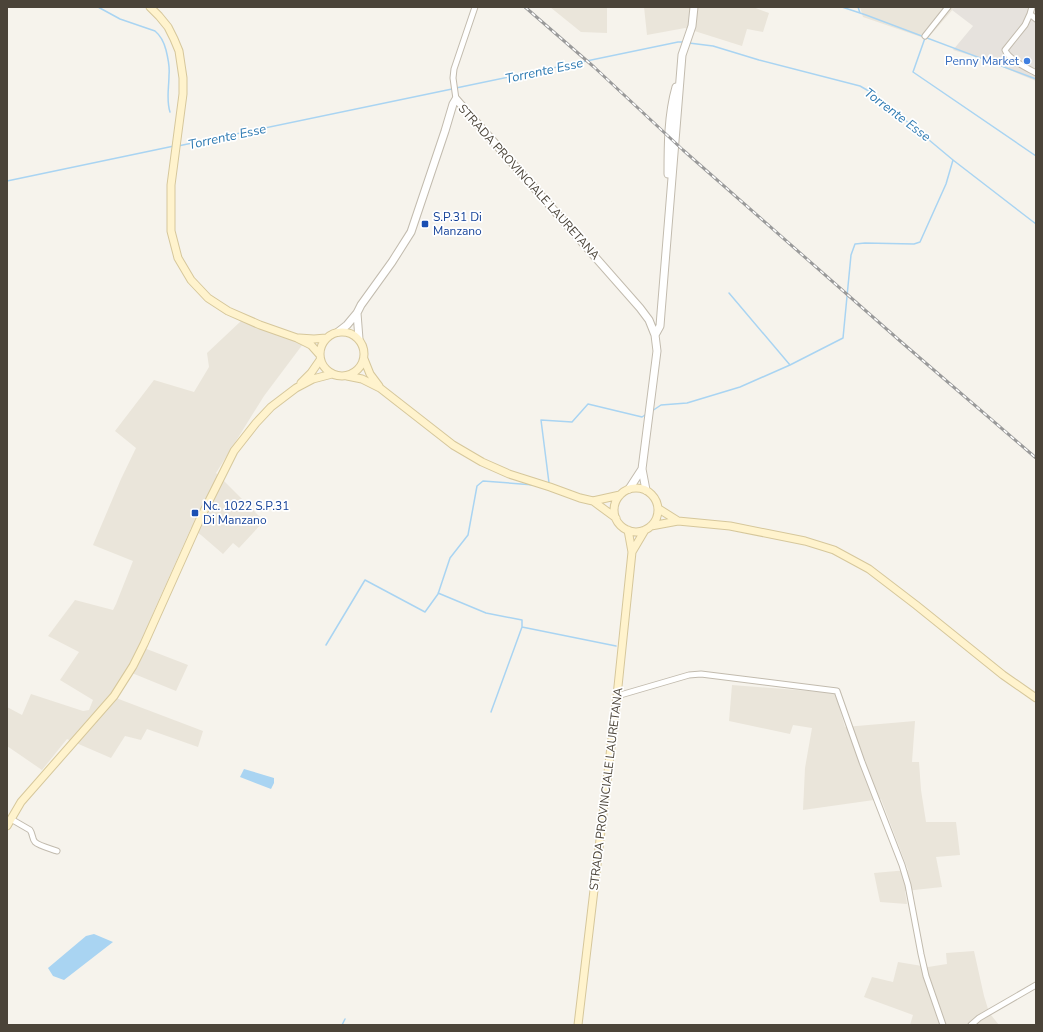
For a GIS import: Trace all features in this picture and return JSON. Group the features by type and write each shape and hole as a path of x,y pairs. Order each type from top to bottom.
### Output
{"main road":[{"path":"150,7 168,27 179,51 183,78 183,94 171,185 171,231 178,258 191,280 208,298 228,310 260,325 297,338 311,345 320,357 325,369 332,374 362,379 380,388 453,445 482,462 509,474 593,501 616,518"},
{"path":"9,822 21,802 114,696 133,666 144,644 200,519 234,451 259,419 271,407 296,388 311,373 320,357 321,346 326,338 333,333 342,332 351,334 359,339 363,347 364,358 370,374 380,388"},
{"path":"297,338 326,338"},
{"path":"346,376 356,371 362,364 364,358"},
{"path":"296,388 313,379 332,374"},
{"path":"629,489 640,488 646,490"},
{"name":"STRADA PROVINCIALE LAURETANA","path":"620,495 629,489"},
{"name":"STRADA PROVINCIALE LAURETANA","path":"646,490 653,495 659,509"},
{"path":"593,501 620,495"},
{"path":"620,495 614,506 614,512 623,528 634,532 645,530"},
{"path":"651,526 657,519 659,509 678,521"},
{"path":"651,526 678,521 730,526 806,541 834,550 869,569 1003,675 1036,698"},
{"name":"STRADA PROVINCIALE LAURETANA","path":"632,552 645,530 651,526"},
{"name":"STRADA PROVINCIALE LAURETANA","path":"578,1025 617,696 632,552 628,530"}],"street":[{"name":"STRADA PROVINCIALE LAURETANA","path":"475,7 454,69 453,78 456,97 488,136 640,308 649,320 655,335 657,351 642,469 646,490"},
{"name":"STRADA PROVINCIALE LAURETANA","path":"655,335 660,326 670,201 668,173 670,121 682,55 692,26 694,7"},
{"path":"925,36 948,7"},
{"path":"1032,7 1024,26 1004,50 1006,54 1036,74"},
{"path":"1030,14 1036,19"},
{"path":"338,332 347,325 357,313 366,297 392,262 411,232 446,131 456,97"},
{"path":"357,313 359,339"},
{"path":"649,320 657,317 661,313"},
{"name":"STRADA PROVINCIALE LAURETANA","path":"629,489 642,469"},
{"path":"617,696 690,675 701,674 837,691 862,762 902,865 908,885 926,976 943,1025"},
{"path":"9,822 30,830 36,843 57,851"},
{"path":"971,1025 1036,984"}],"shaded area":[{"path":"550,7 607,7 607,33 581,32"},
{"path":"644,7 753,7 769,13 763,32 747,29 742,46 685,28 647,35"},
{"path":"860,7 955,7 927,39 863,17"},
{"path":"955,7 1036,7 1036,81 983,59 953,50 973,26 952,10"},
{"path":"241,321 303,344 264,396 216,473 264,521 239,548 233,543 223,554 191,528 139,646 188,665 176,691 127,671 116,698 203,731 198,747 147,729 141,740 125,736 111,758 67,739 42,770 7,746 7,707 22,715 31,694 83,711 89,710 93,700 60,680 79,652 48,636 75,600 113,610 133,561 93,545 136,448 115,431 154,380 194,392 209,367 207,353"},
{"path":"732,685 835,693 845,727 915,721 912,762 919,762 921,790 926,822 956,822 960,855 936,857 942,887 905,891 907,904 880,902 874,873 908,870 881,799 803,810 805,768 812,728 793,725 790,734 729,721"},
{"path":"974,951 988,1009 999,1025 910,1025 913,1015 864,997 872,977 893,982 898,962 928,967 947,964 946,953"}],"water":[{"path":"244,769 274,778 274,783 271,789 240,777"},
{"path":"94,934 113,942 64,980 53,976 48,968 86,936"}],"waterway":[{"path":"98,7 120,19 155,31 161,37 169,65 168,98 170,112"},
{"path":"842,7 1036,79"},
{"path":"858,7 860,13"},
{"path":"925,38 913,72 1036,156"},
{"name":"Torrente Esse","path":"456,88 683,42"},
{"name":"Torrente Esse","path":"689,43 713,46 759,60 860,86 874,94 953,160 1036,224"},
{"name":"Torrente Esse","path":"178,146 452,89"},
{"name":"Torrente Esse","path":"7,181 174,146"},
{"path":"652,411 661,405 687,403 740,387 790,365 843,338 851,255 855,244 914,244 920,242 946,184 953,160"},
{"path":"729,293 790,365"},
{"path":"549,483 541,420 572,422 588,404 642,417 645,415"},
{"path":"326,645 365,580 425,612 438,594 450,558 468,535 477,486 483,481 534,485"},
{"path":"438,593 486,613 522,620 522,627 491,712"},
{"path":"522,627 616,646"},
{"path":"342,1025 345,1019"}],"railway":[{"path":"525,7 594,67 683,150 1036,458"}],"place":[{"name":"Penny Market","path":"1027,61"},
{"name":"S.P.31 Di Manzano","path":"425,224"},
{"name":"Nc. 1022 S.P.31 Di Manzano","path":"195,513"}]}
